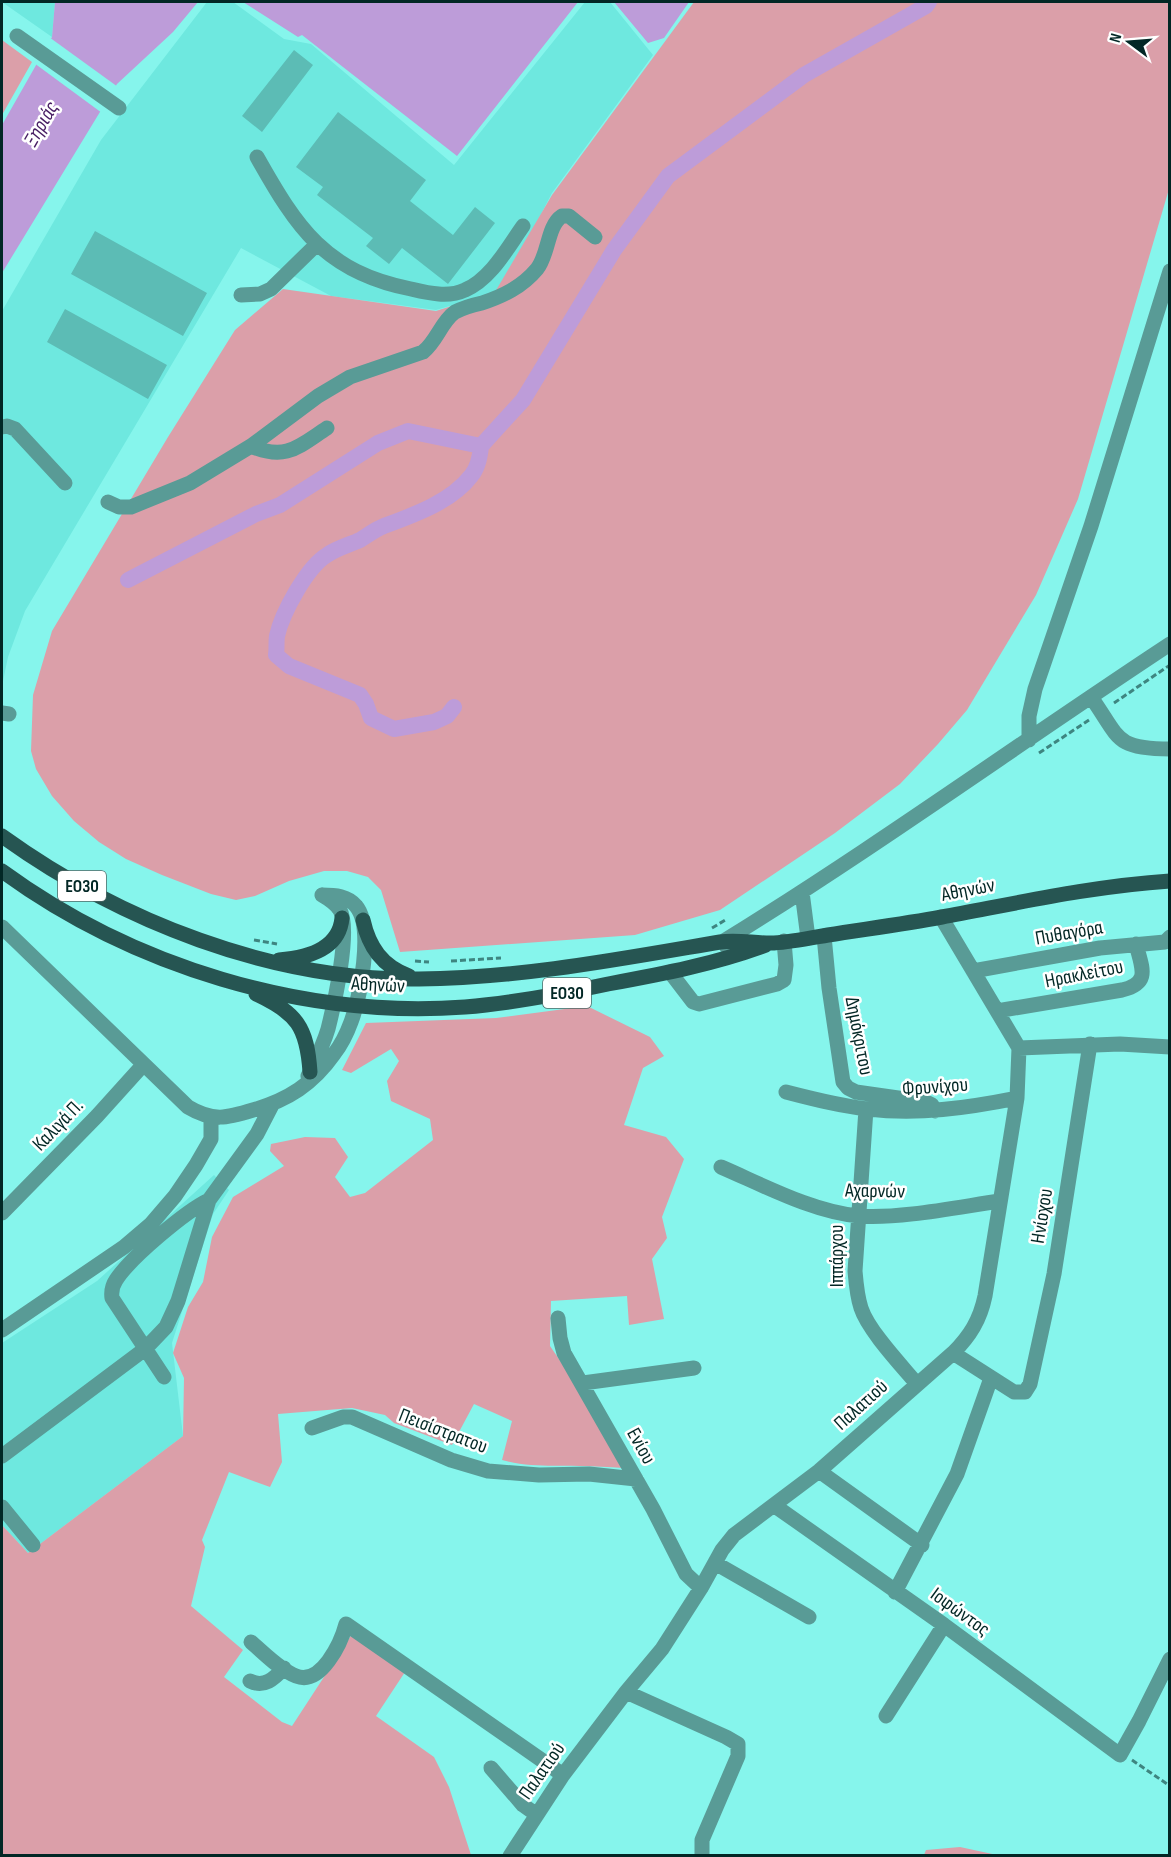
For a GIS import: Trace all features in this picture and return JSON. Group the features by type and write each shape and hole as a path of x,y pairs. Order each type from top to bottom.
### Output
{"main road":[{"name":"Αθηνών","path":"2,836 29,856 114,903 186,935 258,959 299,968 339,974 417,980 508,974 592,964 724,941 779,942 941,917 1041,897 1170,881"},
{"name":"Αθηνών","path":"2,871 58,907 123,944 159,958 280,994 333,1004 403,1008 463,1007 502,1003 729,959 779,942"},
{"path":"258,959 288,959 320,950 336,938 342,918"},
{"path":"363,920 371,945 379,957 390,966 417,980"},
{"path":"239,982 287,1012 300,1026 309,1052 310,1072"}],"street":[{"path":"17,36 118,108"},
{"path":"256,157 283,203 316,245 351,269 373,279 424,292 450,294 466,290 481,280 504,253 523,225"},
{"path":"108,502 123,508 143,503 190,483 251,446 318,396 350,377 423,352 456,312 500,297 519,287 542,262 553,225 562,216 568,216 595,237"},
{"path":"241,295 253,295 271,289 316,245"},
{"path":"1029,740 1029,716 1035,688 1091,526 1170,271"},
{"path":"2,427 15,429 64,483"},
{"path":"251,446 263,451 284,453 298,447 327,428"},
{"path":"729,959 724,941 802,892 1170,644"},
{"path":"1091,697 1111,730 1127,744 1140,748 1170,749"},
{"path":"802,892 808,938"},
{"path":"2,927 188,1107 212,1118 236,1115 272,1105 303,1089 334,1054 351,1023 364,955 363,920 358,908 349,900 339,896 322,895 339,909 344,939 328,1029 303,1089"},
{"path":"941,917 1019,1048 1090,1044 1141,1044 1170,1047"},
{"name":"Δημόκριτου","path":"824,936 843,1082 851,1091 926,1102 932,1105 935,1111"},
{"name":"Πυθαγόρα","path":"973,971 1100,948 1166,942 1170,937"},
{"path":"669,972 693,1002 699,1004 766,987 784,980 786,965 779,942"},
{"name":"Ηρακλείτου","path":"997,1011 1135,986 1142,978 1136,944"},
{"name":"Ηνίοχου","path":"991,1378 1009,1390 1025,1392 1032,1377 1050,1296 1090,1044"},
{"name":"Παλατιού","path":"510,1856 563,1775 662,1649 722,1550 734,1535 819,1472 953,1353 970,1335 985,1296 1017,1098 1019,1048"},
{"name":"Καλιγά Π.","path":"2,1213 97,1116 143,1065"},
{"name":"Φρυνίχου","path":"786,1092 866,1109 902,1112 935,1111 1017,1098"},
{"path":"2,1456 145,1349 166,1327 178,1301 209,1200 257,1134 272,1105"},
{"name":"Ιππάρχου","path":"866,1109 855,1271 857,1293 867,1321 916,1384"},
{"path":"2,1330 124,1246 151,1224 175,1196 211,1139 212,1118"},
{"name":"Αχαρνών","path":"721,1167 815,1205 858,1215 915,1212 1000,1201"},
{"path":"164,1377 112,1298 113,1286 122,1273 146,1249 196,1206 209,1200"},
{"name":"Ενίου","path":"558,1318 564,1353 636,1479 686,1574 701,1588"},
{"path":"895,1592 957,1474 991,1378 953,1353"},
{"path":"583,1383 694,1368"},
{"name":"Πεισίστρατου","path":"312,1428 343,1417 352,1417 451,1460 488,1471 539,1475 589,1474 636,1479"},
{"path":"819,1472 921,1545"},
{"name":"Ιοφώντος","path":"775,1506 944,1625 1120,1755"},
{"path":"2,1507 33,1545"},
{"path":"715,1563 809,1617"},
{"path":"251,1642 290,1674 303,1678 316,1674 330,1658 346,1624 563,1775"},
{"path":"886,1716 944,1625"},
{"path":"1120,1755 1170,1659"},
{"path":"250,1681 260,1684 268,1682 277,1677 284,1668"},
{"path":"626,1692 738,1744 738,1756 702,1840 702,1856"},
{"path":"491,1768 523,1805 537,1815"}],"path":[{"path":"1120,1755 1134,1760 1170,1786"}],"shaded area":[{"path":"2,2 55,2 52,37"},
{"path":"207,2 233,2 284,39 311,44 454,165 585,2 610,2 653,55 552,193 501,291 436,310 331,296 241,248 25,611 8,657 2,686 2,311 101,140"},
{"path":"694,2 1169,2 1169,189 1078,499 1036,595 967,710 900,784 835,833 720,910 635,935 400,952 381,890 368,877 347,871 324,871 289,881 255,896 236,900 211,894 162,875 126,859 99,842 74,821 52,796 36,769 31,751 33,695 52,631 235,330 283,289 436,311 495,292 552,195"},
{"path":"2,40 32,62 2,115"},
{"path":"587,1006 650,1037 664,1056 643,1068 624,1125 666,1137 684,1159 662,1217 667,1238 652,1259 664,1319 629,1325 627,1296 551,1301 550,1346 583,1394 623,1468 531,1465 502,1460 512,1421 474,1404 452,1445 394,1423 385,1415 352,1408 278,1414 282,1462 270,1487 229,1472 202,1540 205,1547 191,1606 243,1650 224,1677 282,1722 292,1726 352,1634 405,1672 376,1716 434,1757 449,1787 471,1855 2,1855 2,1525 28,1553 183,1436 184,1378 173,1353 188,1307 203,1282 212,1237 233,1197 284,1166 270,1151 271,1144 305,1137 335,1138 348,1157 335,1177 350,1197 365,1193 433,1140 430,1119 391,1101 387,1081 399,1061 391,1049 351,1073 342,1070 366,1023 496,1018"},
{"path":"214,1175 229,1190 213,1214 172,1343 183,1436 28,1553 2,1525 2,1343 97,1281"},
{"path":"960,1847 997,1855 924,1855 926,1850"}],"water":[{"name":"Ξηριάς","path":"55,2 198,2 173,32 117,84 2,273 2,125 52,37"},
{"path":"243,2 578,2 457,156 302,35 298,37"},
{"path":"614,2 689,2 664,38 648,43"}],"pier":[{"path":"49,37 118,87 102,113 34,63"}],"building":[{"path":"294,50 313,65 262,132 242,116"},
{"path":"338,112 426,180 410,201 453,235 475,207 495,223 448,284 402,248 389,264 366,246 373,238 317,195 323,187 296,167"},
{"path":"95,231 207,293 183,336 71,274"},
{"path":"65,309 167,365 148,399 47,342"}],"waterway":[{"path":"128,580 256,514 280,505 378,443 408,431 481,446 523,400 614,250 668,176 804,75 926,6 929,2"},
{"path":"454,707 447,716 434,722 394,729 371,718 360,695 289,666 276,655 277,638 284,615 296,591 319,561 335,550 360,540 381,527 431,507 453,493 473,473 481,446"}]}
